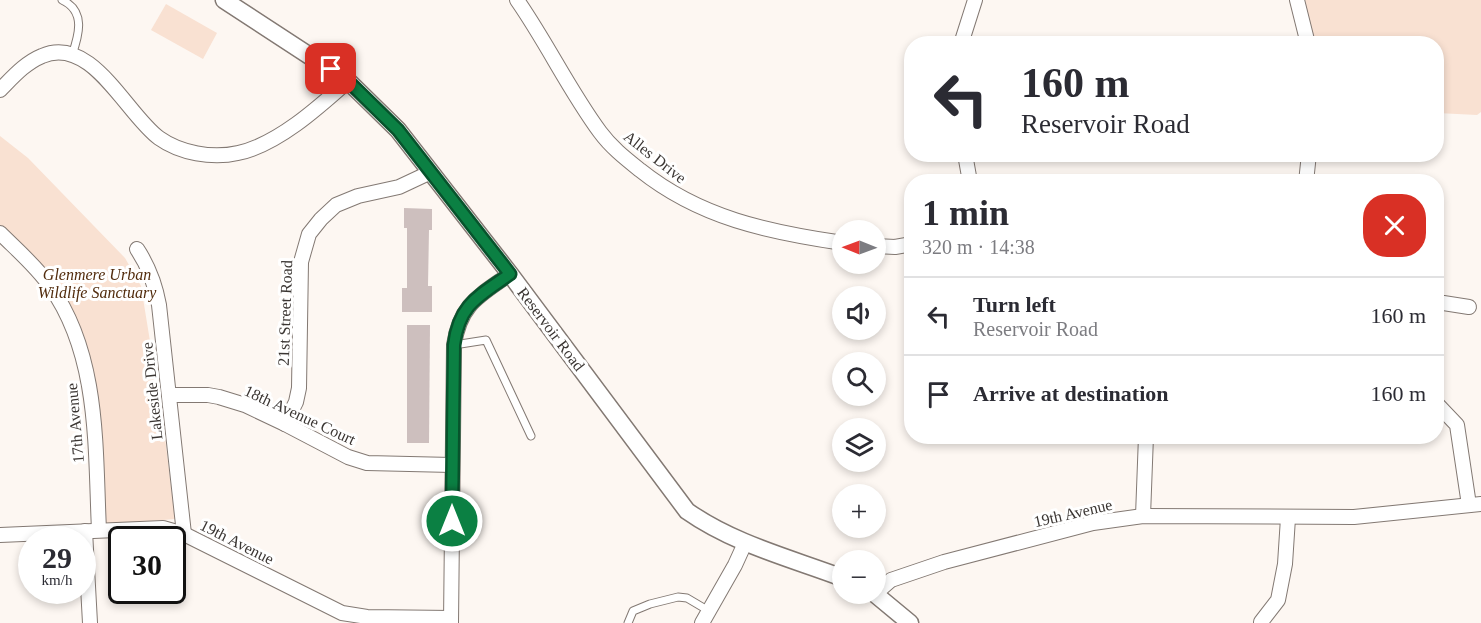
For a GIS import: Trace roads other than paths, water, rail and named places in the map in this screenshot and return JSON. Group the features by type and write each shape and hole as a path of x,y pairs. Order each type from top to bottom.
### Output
{"street":[{"name":"Reservoir Road","path":"225,0 348,81 398,130 510,274 687,511 708,525 745,543 832,574"},
{"name":"Alles Drive","path":"517,0 570,88 601,133 617,152 659,185 679,198 725,218 774,231 832,241"},
{"path":"964,36 975,0"},
{"path":"1297,0 1306,36"},
{"path":"0,90 24,67 43,55 63,53 72,55 92,65 158,137 176,147 198,154 219,155 239,153 271,140 307,115 348,81"},
{"name":"21st Street Road","path":"285,424 296,402 299,388 302,262 309,234 336,205 358,196 399,187 431,172"},
{"name":"17th Avenue","path":"0,233 50,286 76,335 91,394 99,530"},
{"path":"886,247 904,245"},
{"name":"Lakeside Drive","path":"137,249 149,267 156,284 170,396 182,526"},
{"path":"451,620 456,329 465,310 480,295 510,274"},
{"path":"1444,303 1469,307"},
{"name":"18th Avenue Court","path":"170,396 219,396 245,405 348,457 367,463 452,465"},
{"path":"1444,411 1457,425 1475,504"},
{"path":"1143,516 1146,444"},
{"name":"19th Avenue","path":"886,584 891,580 944,562 1093,523 1143,516 1354,518 1475,504"},
{"path":"1261,622 1278,600 1285,564 1288,518"},
{"name":"19th Avenue","path":"96,530 108,530"},
{"name":"19th Avenue","path":"0,535 18,534"},
{"name":"19th Avenue","path":"186,535 342,613 367,617 451,620"},
{"path":"706,617 745,543"},
{"path":"886,602 910,623"},
{"path":"89,604 90,623"}],"lane":[{"path":"62,0 71,5 79,19 79,29 72,55"},
{"path":"454,345 486,340 531,436"},
{"path":"628,623 633,611 678,597 687,598 706,617"}],"park label":[{"name":"Glenmere Urban Wildlife Sanctuary","path":"97,283"}]}
